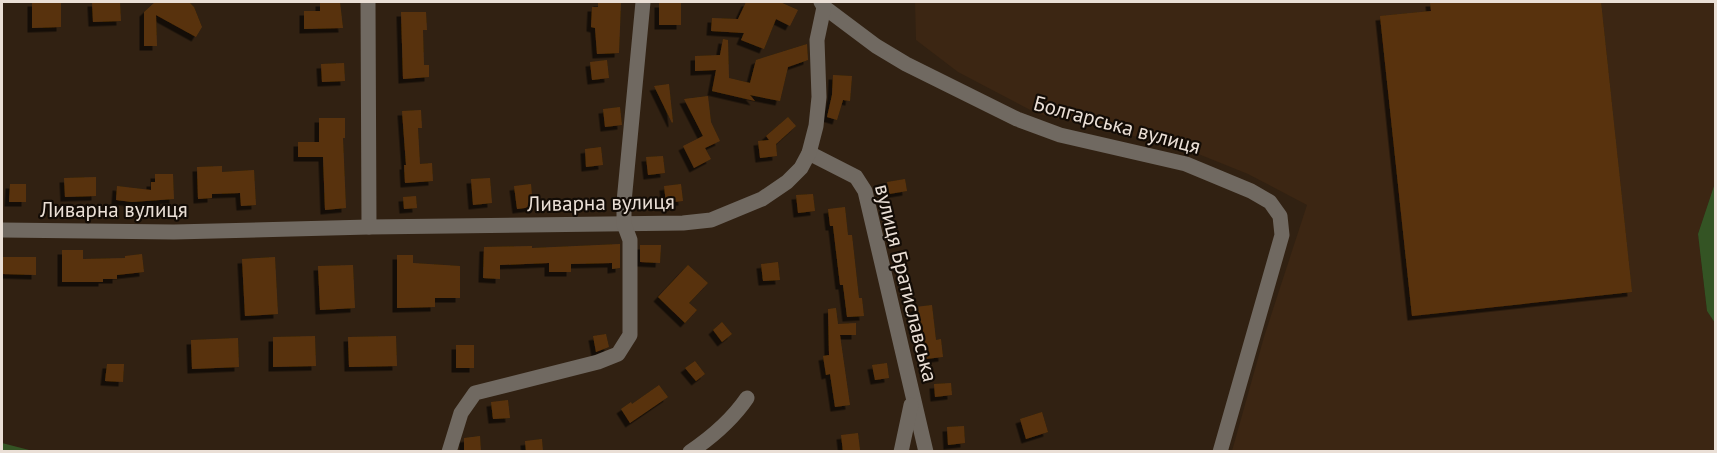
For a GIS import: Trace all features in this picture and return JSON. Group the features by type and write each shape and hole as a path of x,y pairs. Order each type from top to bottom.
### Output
{"street":[{"path":"369,2 369,227"},
{"path":"449,452 461,413 475,393 598,362 618,354 630,335 630,240 624,224 624,202 643,2"},
{"path":"809,153 816,126 819,97 817,40 822,4"},
{"name":"Болгарська вулиця","path":"822,4 876,46 906,64 1017,119 1060,135 1186,164 1251,191 1270,202 1280,216 1282,235 1220,452"},
{"name":"Ливарна вулиця","path":"2,230 174,232 698,222 732,213 762,199 787,182 801,168 809,153"},
{"name":"вулиця Братиславська","path":"809,153 847,172 861,182 926,452"},
{"path":"901,452 912,397"},
{"path":"690,452 710,438 739,411 747,398"}],"shaded area":[{"path":"915,2 1715,2 1715,183 1698,234 1707,311 1715,323 1715,451 1232,451 1264,337 1307,205 1248,174 1181,147 1038,114 958,72 916,40"}],"green space":[{"path":"1715,183 1716,323 1707,311 1698,234"},
{"path":"2,443 33,451 2,451"}],"building":[{"path":"32,2 61,2 61,27 32,28"},
{"path":"92,2 120,2 121,21 93,22"},
{"path":"155,2 189,2 194,7 202,27 196,37 156,15 157,46 144,46 144,12"},
{"path":"320,2 340,2 343,28 304,29 304,11 320,11"},
{"path":"598,2 621,2 619,53 597,54 595,28 591,27 592,7 598,7"},
{"path":"746,2 780,2 798,10 790,26 776,19 764,49 741,40 744,33 711,31 712,18 738,19"},
{"path":"1430,2 1601,2 1632,292 1412,316 1380,16 1431,11"},
{"path":"659,3 681,3 681,25 659,25"},
{"path":"401,12 426,12 427,30 423,30 424,65 429,65 429,77 403,79"},
{"path":"723,39 728,40 729,78 750,83 756,60 807,44 808,60 788,67 780,101 750,95 755,101 712,91 716,70 695,71 695,56 720,55"},
{"path":"607,60 609,78 592,80 590,62"},
{"path":"344,63 345,81 322,82 321,64"},
{"path":"833,75 852,76 850,101 843,100 837,120 827,117 832,95"},
{"path":"669,84 673,122 672,123 654,86"},
{"path":"708,96 711,122 720,141 705,148 711,159 694,168 683,146 703,136 684,99"},
{"path":"620,107 622,125 605,127 603,109"},
{"path":"421,110 422,128 418,128 420,164 432,163 433,181 405,183 402,111"},
{"path":"788,117 796,126 776,144 777,156 760,158 758,141 769,140 766,136"},
{"path":"319,118 345,118 345,138 343,138 346,208 325,210 323,157 298,157 298,142 319,142"},
{"path":"601,147 603,165 586,167 585,149"},
{"path":"663,156 665,173 648,175 646,157"},
{"path":"222,166 222,172 254,170 256,205 241,206 240,193 212,194 212,198 198,199 197,167"},
{"path":"155,174 173,174 174,199 132,202 116,200 117,186 151,190 151,182 155,182"},
{"path":"96,177 96,196 65,197 64,178"},
{"path":"490,178 492,203 473,205 471,179"},
{"path":"905,179 907,191 889,194 887,182"},
{"path":"10,184 26,184 26,202 9,202"},
{"path":"531,184 533,207 517,209 514,186"},
{"path":"681,184 683,201 666,203 664,186"},
{"path":"813,194 815,211 798,213 796,195"},
{"path":"416,196 417,208 404,209 403,197"},
{"path":"845,207 848,235 852,235 859,298 862,298 864,316 847,317 843,285 840,285 833,226 830,226 828,209"},
{"path":"620,244 620,268 612,269 612,263 571,264 571,272 549,272 549,263 500,265 500,279 483,278 484,247 532,246 532,248"},
{"path":"640,245 661,245 660,263 640,262"},
{"path":"62,250 83,250 83,259 125,258 125,256 142,254 144,272 117,275 117,279 103,279 103,282 62,282"},
{"path":"397,255 413,255 413,263 460,266 460,298 435,298 435,307 397,308"},
{"path":"2,257 36,257 36,275 2,274"},
{"path":"275,257 278,314 245,316 242,259"},
{"path":"778,262 780,280 763,281 761,264"},
{"path":"353,265 355,308 320,310 318,266"},
{"path":"688,265 708,283 689,303 697,310 685,323 658,297"},
{"path":"932,305 936,340 941,339 943,357 926,359 922,324 917,324 915,307"},
{"path":"836,308 838,324 856,323 856,335 840,335 850,405 835,407 830,374 826,375 823,356 829,355 828,309"},
{"path":"722,322 732,334 722,342 713,330"},
{"path":"606,334 609,347 596,352 593,336"},
{"path":"315,336 316,366 273,367 273,337"},
{"path":"396,336 397,366 349,367 348,337"},
{"path":"238,338 239,367 192,369 191,340"},
{"path":"456,345 474,345 474,368 456,368"},
{"path":"695,361 705,374 696,381 685,368"},
{"path":"887,363 889,378 875,380 872,365"},
{"path":"107,364 124,364 123,382 105,381"},
{"path":"951,383 952,395 935,397 934,384"},
{"path":"659,385 668,397 630,423 621,409"},
{"path":"508,400 510,418 493,419 491,402"},
{"path":"1042,412 1048,432 1026,439 1020,419"},
{"path":"964,426 965,443 948,445 947,427"},
{"path":"858,433 860,450 843,452 841,435"},
{"path":"480,436 481,452 464,452 464,438"},
{"path":"542,439 543,452 526,452 525,441"}]}
